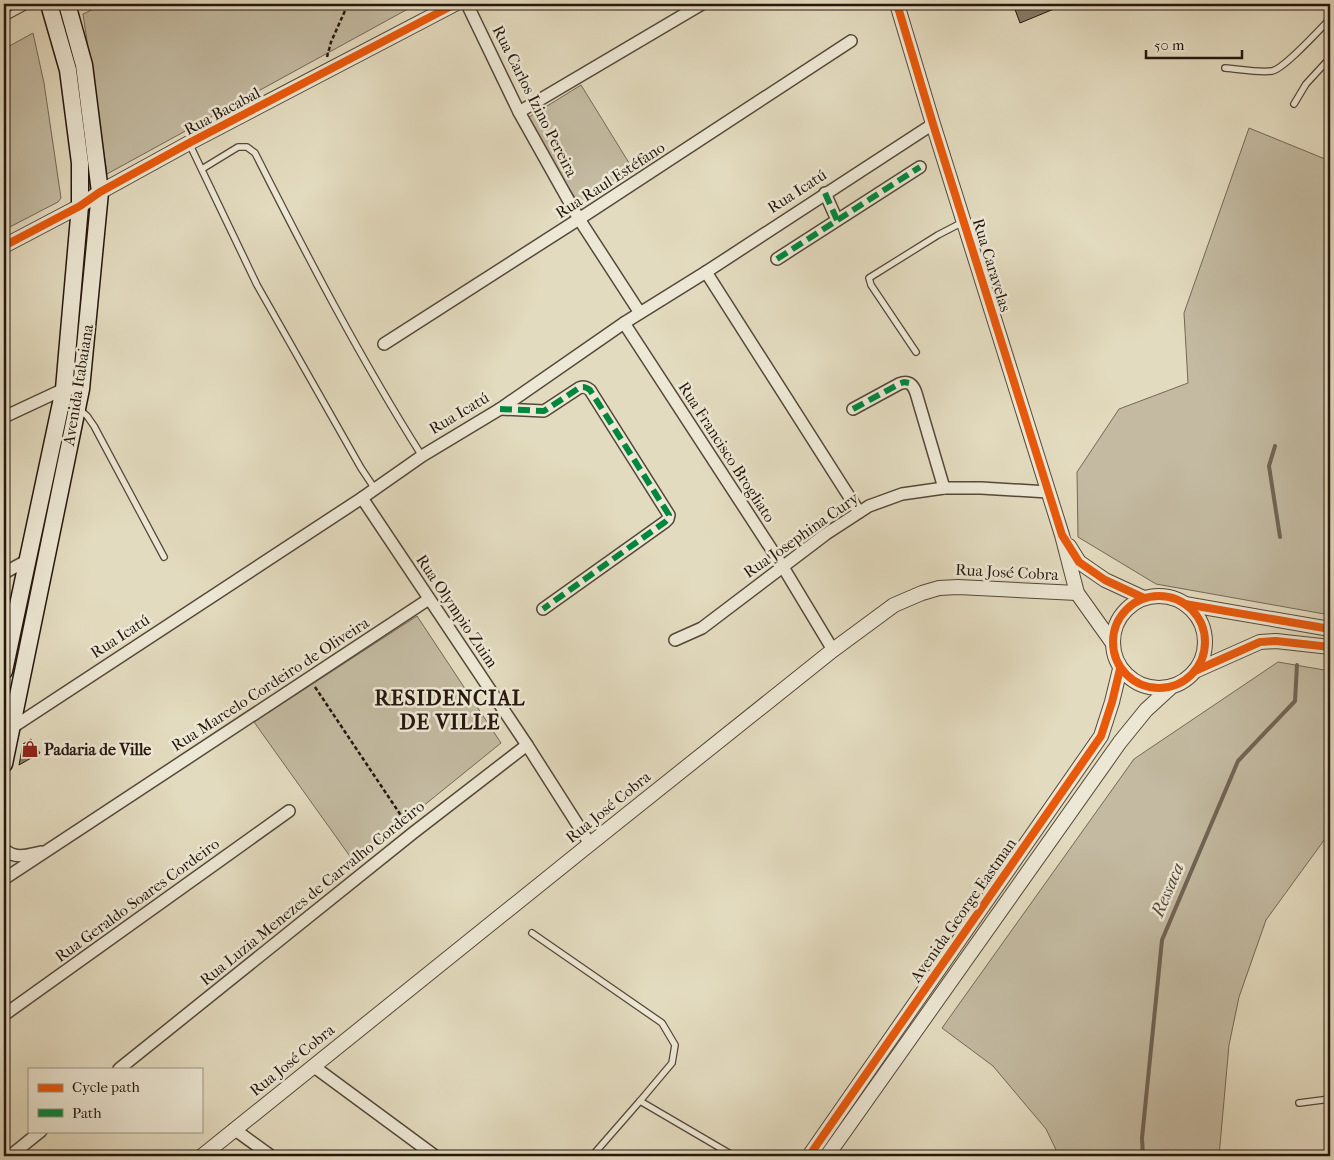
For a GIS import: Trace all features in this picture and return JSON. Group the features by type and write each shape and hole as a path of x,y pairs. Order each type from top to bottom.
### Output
{"main road":[{"name":"Avenida Itabaiana","path":"4,671 64,389 80,206 80,163 68,70 48,4"},
{"name":"Avenida Itabaiana","path":"4,764 7,731 81,388 100,192 84,65 68,4"}],"street":[{"name":"Rua Bacabal","path":"4,246 80,206 100,192 189,143 455,4"},
{"name":"Rua Carlos Izino Pereira","path":"467,4 519,112 579,219 640,313"},
{"path":"519,112 702,4"},
{"name":"Rua Caravelas","path":"897,4 1062,535"},
{"name":"Rua Raul Estéfano","path":"384,344 851,41"},
{"name":"Rua Icatú","path":"7,731 362,498 422,456 500,409 624,323 706,272 933,124"},
{"path":"777,258 920,167"},
{"path":"825,193 837,220"},
{"path":"706,272 859,512"},
{"name":"Rua Francisco Brogliato","path":"624,323 783,567 833,650"},
{"path":"853,409 904,382 914,387 944,488"},
{"path":"500,409 544,411 579,388 586,387 590,390 669,515 665,522 543,609"},
{"path":"4,417 64,389 81,388"},
{"name":"Rua Josephina Cury","path":"675,640 702,628 826,534 869,506 902,494 944,488 1048,492"},
{"name":"Rua Olympio Zuim","path":"362,498 527,745 590,844"},
{"path":"1062,535 1077,594 1112,642"},
{"path":"1062,535 1079,562 1105,580 1144,598"},
{"path":"4,573 28,560"},
{"name":"Rua José Cobra","path":"202,1156 833,650 894,605 939,588 968,587 1077,594"},
{"path":"1330,629 1185,604 1172,598 1158,596 1144,598 1131,604 1121,614 1114,627 1112,642 1114,656 1120,669 1130,679 1142,686 1156,689 1170,688 1185,681 1197,670 1260,642 1276,641 1330,647"},
{"name":"Rua Marcelo Cordeiro de Oliveira","path":"4,879 428,599"},
{"path":"1185,604 1196,614 1203,627 1205,642 1203,656 1197,670"},
{"name":"Avenida George Eastman","path":"809,1156 1101,736 1120,669"},
{"name":"Avenida George Eastman","path":"827,1156 1120,742 1146,710 1170,688"},
{"name":"Rua Luzia Menezes de Carvalho Cordeiro","path":"120,1068 413,833 527,745"},
{"name":"Rua Geraldo Soares Cordeiro","path":"4,1015 289,811"},
{"path":"4,849 16,856 48,850"},
{"path":"4,1008 18,1004"},
{"path":"313,1066 435,1156"},
{"path":"234,1130 271,1156"},
{"path":"10,1156 40,1132"}],"lane":[{"path":"4,18 30,4"},
{"path":"1225,68 1259,72 1275,71 1285,64 1330,19"},
{"path":"1294,104 1306,84 1330,58"},
{"path":"189,143 257,285 361,468 375,489"},
{"path":"202,169 238,147 247,147 255,153 305,252 353,339 422,456"},
{"path":"916,352 871,285 869,278 964,221"},
{"path":"77,407 88,416 94,426 164,557"},
{"path":"532,933 662,1023 675,1045 672,1063 592,1156"},
{"path":"1299,1103 1330,1099"},
{"path":"640,1101 734,1156"}],"path":[{"path":"323,72 331,42 348,4"},
{"path":"308,677 413,833"}],"shaded area":[{"path":"104,4 417,4 107,174 83,14"},
{"path":"33,33 44,83 61,198 58,202 4,230 4,49"},
{"path":"581,85 634,171 579,204 526,119"},
{"path":"1249,128 1330,161 1330,615 1156,584 1078,537 1077,472 1119,409 1188,383 1184,313"},
{"path":"417,616 501,743 354,862 254,722"},
{"path":"1278,662 1330,671 1330,832 1266,920 1239,997 1229,1045 1219,1156 1059,1156 1046,1129 993,1066 942,1028 1134,759"}],"building":[{"path":"1013,4 1066,4 1020,23"},
{"name":"Padaria de Ville","path":"31,739 40,753 19,765 23,744"}],"waterway":[{"name":"Ressaca","path":"1275,446 1269,466 1280,537"},
{"name":"Ressaca","path":"1143,1156 1142,1138 1162,940 1238,761 1295,701 1297,665"}],"marked path":[{"path":"777,259 920,167"},
{"path":"825,193 837,220"},
{"path":"853,409 899,384 909,383"},
{"path":"500,409 544,411 579,388 589,389 669,515 665,522 543,609"}],"cycle path":[{"path":"4,246 80,206 100,192 189,143 455,4"},
{"path":"897,4 1062,535 1079,562 1105,580 1144,598"},
{"path":"1159,596 1177,599 1192,609 1202,624 1205,642 1202,660 1192,675 1177,685 1159,688 1141,685 1126,675 1116,660 1113,642 1116,624 1126,609 1141,599 1159,596"},
{"path":"1185,604 1330,629"},
{"path":"1197,670 1260,642 1276,641 1330,647"},
{"path":"809,1156 1101,736 1120,669"}],"place":[{"name":"Padaria de Ville","path":"30,749"}],"district":[{"name":"RESIDENCIAL DE VILLE","path":"450,710"}]}
